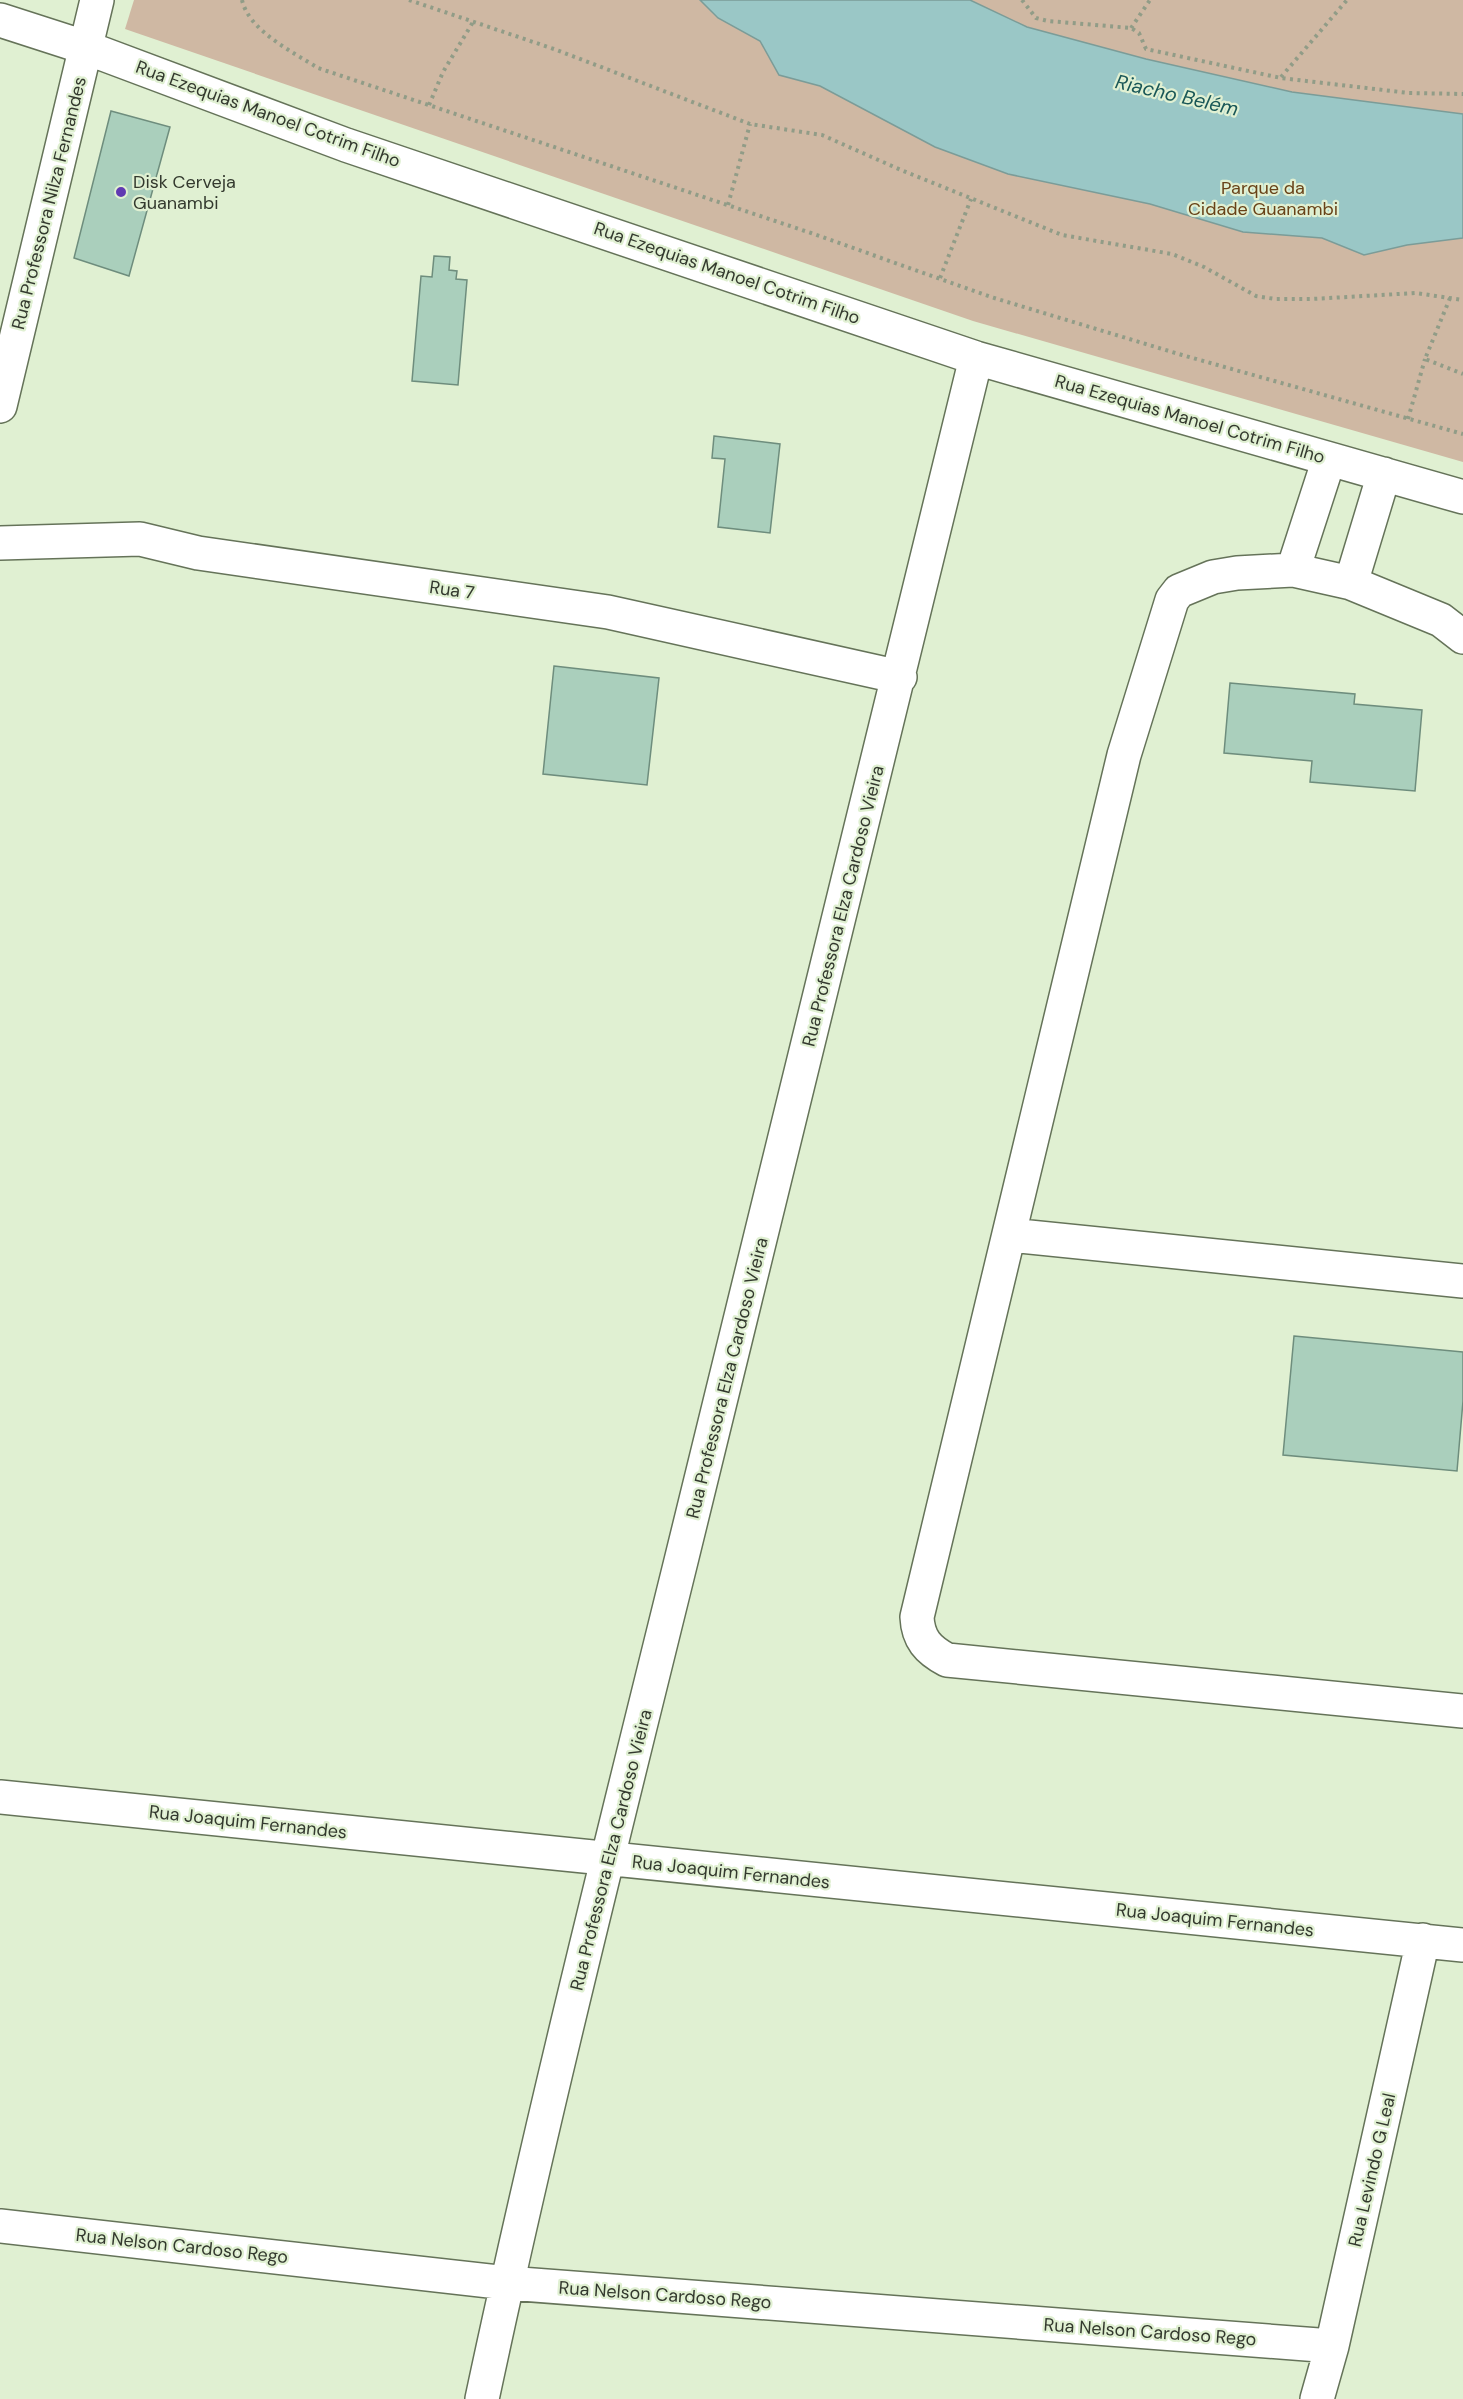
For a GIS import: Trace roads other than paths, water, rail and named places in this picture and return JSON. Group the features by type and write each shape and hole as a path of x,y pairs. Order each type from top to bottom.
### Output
{"street":[{"name":"Rua Professora Nilza Fernandes","path":"0,406 98,0"},
{"name":"Rua Ezequias Manoel Cotrim Filho","path":"0,20 87,48 346,145 976,358 1463,497"},
{"name":"Rua Professora Elza Cardoso Vieira","path":"482,2399 507,2283 608,1860 900,677 976,358"},
{"path":"1293,570 1329,459"},
{"path":"1351,583 1384,474"},
{"name":"Rua 7","path":"0,543 140,539 198,553 608,612 900,677"},
{"path":"1463,637 1441,620 1351,583 1293,570 1237,573 1213,577 1179,591 1172,600 1124,755 917,1617 922,1640 932,1652 947,1660 1463,1711"},
{"path":"1010,1235 1463,1281"},
{"name":"Rua Joaquim Fernandes","path":"0,1797 1463,1945"},
{"name":"Rua Levindo G Leal","path":"1317,2399 1332,2346 1423,1940"},
{"name":"Rua Nelson Cardoso Rego","path":"0,2226 507,2283 1332,2346"}],"water":[{"name":"Riacho Belém","path":"700,0 970,0 1027,27 1146,59 1292,92 1463,114 1463,238 1407,245 1364,255 1322,238 1243,232 1150,204 1008,174 935,147 820,86 779,75 760,41 718,18"}],"place":[{"name":"Disk Cerveja Guanambi","path":"121,192"}],"park label":[{"name":"Parque da Cidade Guanambi","path":"1263,198"}]}
